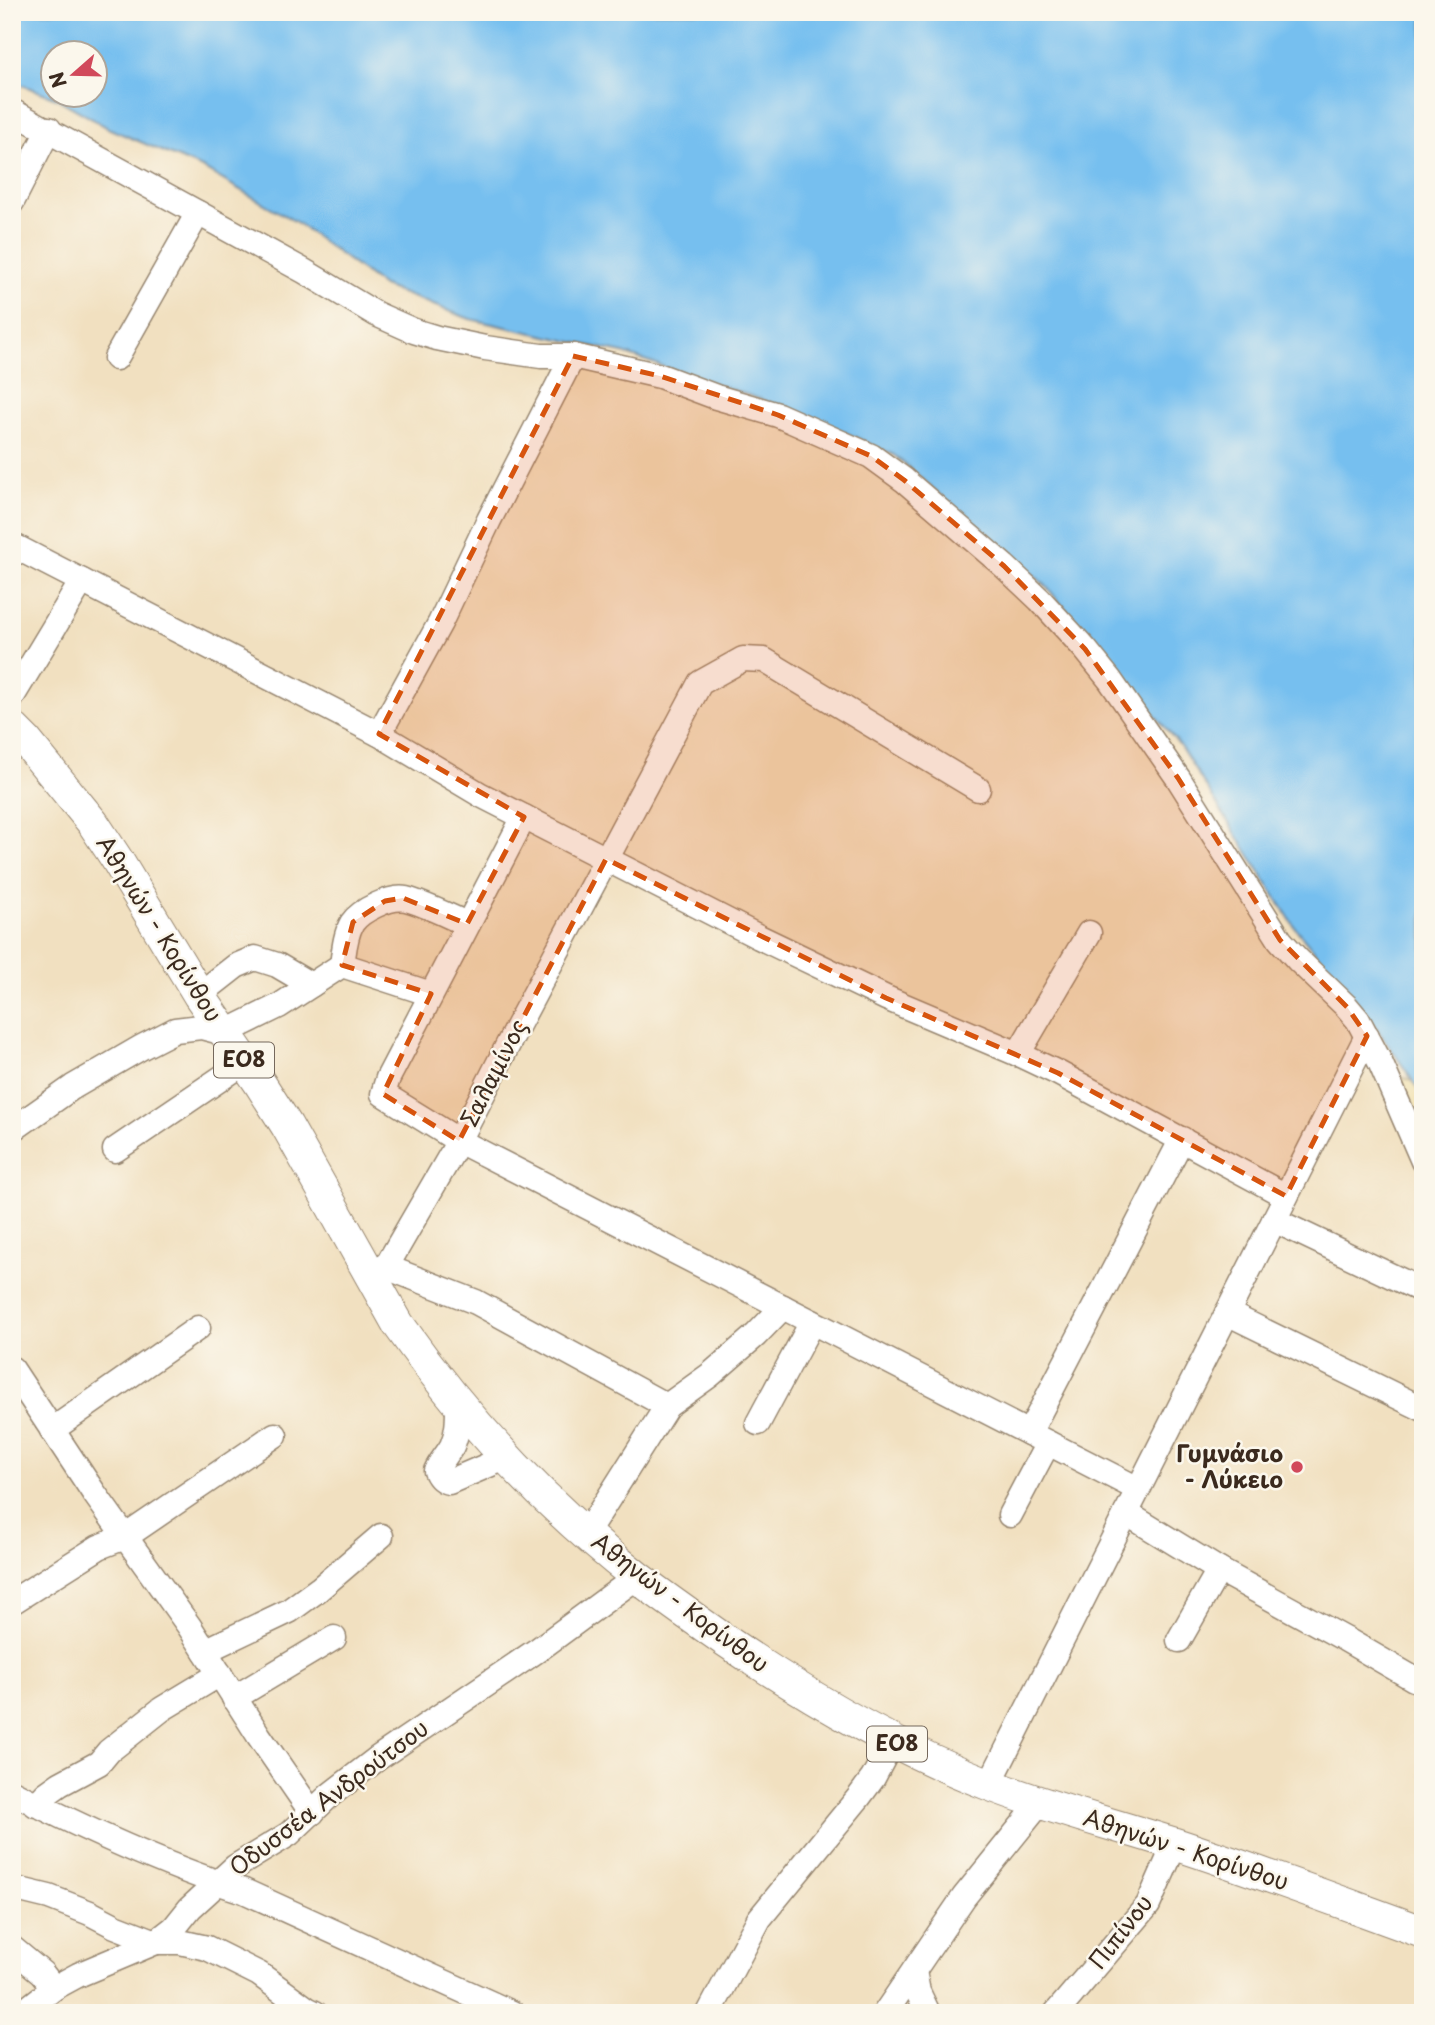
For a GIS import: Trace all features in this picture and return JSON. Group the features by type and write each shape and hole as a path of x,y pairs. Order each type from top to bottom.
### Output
{"main road":[{"name":"Αθηνών - Κορίνθου","path":"12,727 93,823 140,895 199,995 245,1062 380,1275 398,1324 458,1405 538,1490 586,1534 637,1577 767,1669 892,1742 989,1785 1253,1870 1423,1932"}],"street":[{"path":"15,117 49,129 376,314 414,331 485,348 541,356 573,356 660,376 716,397 778,415 871,456 912,486 1031,592 1085,649 1110,680 1178,778 1280,940 1358,1020 1380,1062 1423,1161"},
{"path":"12,202 49,129"},
{"path":"116,358 198,213"},
{"path":"379,734 440,623 573,356"},
{"path":"12,545 379,734 481,795 606,859 886,998 1058,1073 1286,1196"},
{"path":"12,697 82,581"},
{"name":"Σαλαμίνος","path":"380,1275 459,1141 700,683 743,659 764,660 978,789"},
{"path":"524,817 388,1078 383,1094 459,1141 1138,1489"},
{"path":"12,1130 73,1087 175,1030 201,1027 224,1032 279,1006 342,965 353,922 371,907 403,898 467,924"},
{"path":"1018,1054 1089,933"},
{"path":"199,995 236,966 255,958 277,965 311,985"},
{"path":"342,965 431,994"},
{"path":"989,1785 1367,1036"},
{"path":"115,1150 245,1062"},
{"path":"1010,1515 1039,1438 1182,1139"},
{"path":"1274,1220 1423,1291"},
{"path":"380,1275 476,1302 667,1406"},
{"path":"586,1534 667,1406 728,1359 783,1307"},
{"path":"1227,1313 1423,1409"},
{"path":"758,1423 813,1322"},
{"path":"52,1430 198,1328"},
{"path":"12,1369 312,1813"},
{"path":"458,1405 458,1426 452,1446 436,1471 438,1477 449,1482 498,1461 509,1460"},
{"path":"12,1602 99,1547 125,1537 275,1436"},
{"path":"1126,1513 1219,1570 1423,1682"},
{"path":"205,1651 289,1611 381,1536"},
{"path":"1179,1640 1219,1570"},
{"name":"Οδυσσέα Ανδρούτσου","path":"22,2013 54,1988 78,1975 156,1942 174,1928 190,1908 235,1867 289,1834 330,1795 378,1758 539,1649 637,1577"},
{"path":"234,1698 334,1638"},
{"path":"37,1805 60,1784 99,1763 109,1751 162,1709 220,1674"},
{"path":"709,2013 759,1919 859,1797 873,1778 892,1742"},
{"path":"12,1792 123,1844 244,1891 512,2013"},
{"path":"885,2013 964,1896 1040,1802"},
{"name":"Πιπίνου","path":"1056,2013 1148,1905 1175,1844"},
{"path":"12,1888 49,1897 156,1942 180,1942 207,1948 259,1974 315,2013"},
{"path":"12,1948 42,1973 54,1988"},
{"path":"914,1971 918,1992 928,2013"}],"highlighted area":[{"path":"573,356 660,376 778,415 871,456 904,480 1004,566 1085,649 1178,778 1280,940 1347,1007 1367,1036 1286,1196 1058,1073 886,998 606,859 459,1141 383,1094 431,994 342,965 353,922 385,901 403,898 467,924 524,817 379,734"}],"sand":[{"path":"1401,1077 1413,1081 1423,1095 1423,1144"}],"water":[{"path":"12,12 1423,12 1423,1095 1368,1016 1296,929 1179,744 1045,585 894,455 807,415 623,353 470,319 383,286 296,222 202,168 110,129 73,108 108,108 108,38 38,38 38,91 12,81"}],"place":[{"name":"Γυμνάσιο - Λύκειο","path":"1297,1467"}]}
